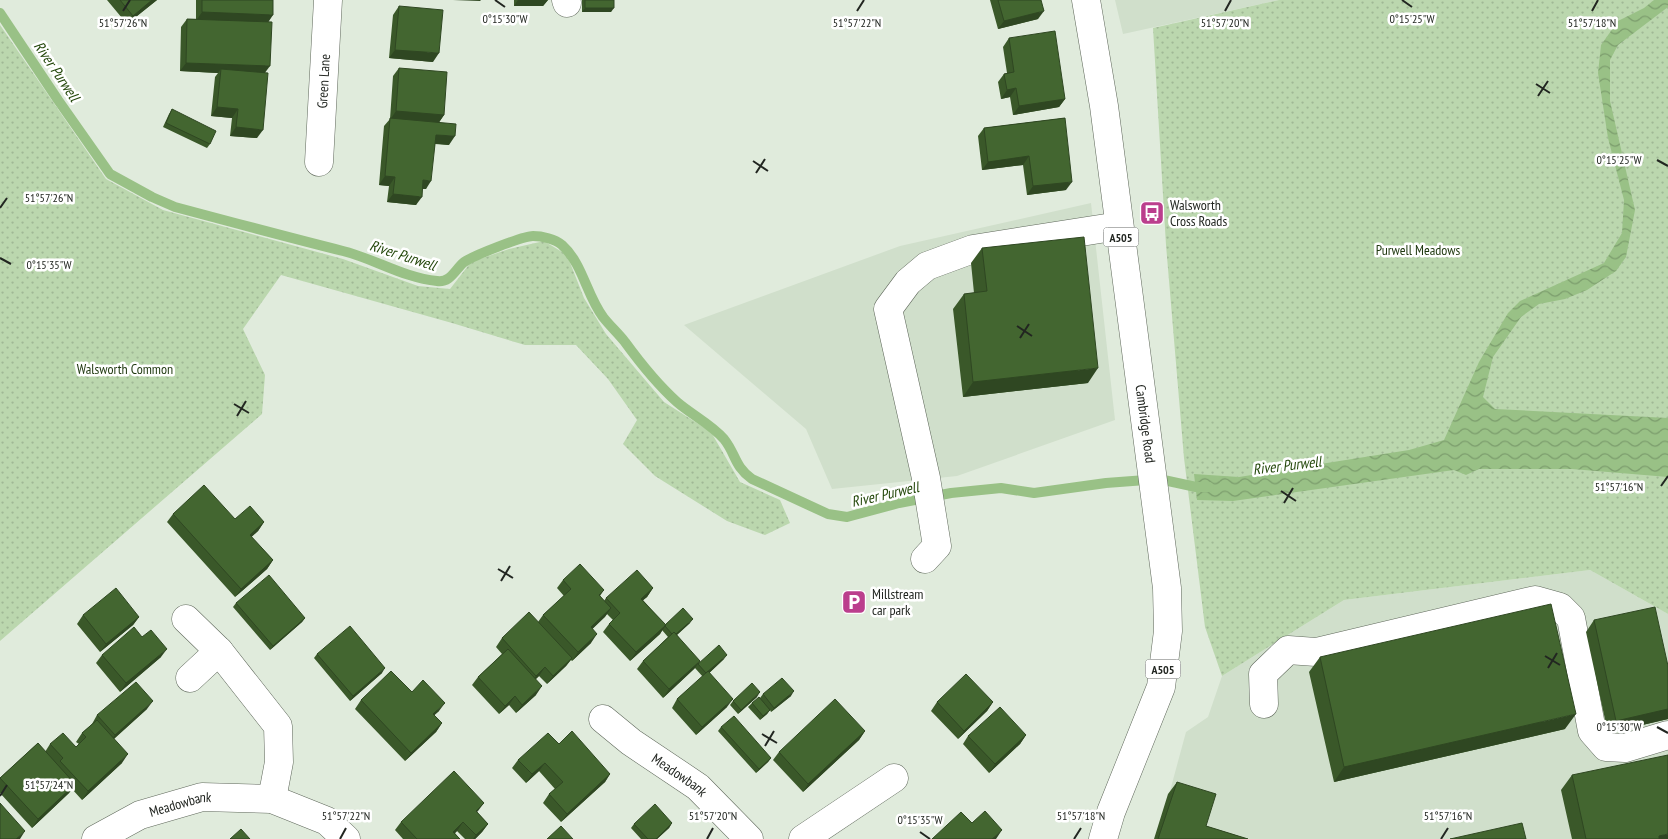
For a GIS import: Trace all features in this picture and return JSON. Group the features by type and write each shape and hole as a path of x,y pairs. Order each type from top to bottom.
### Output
{"street":[{"name":"Green Lane","path":"319,162 328,0"},
{"name":"Cambridge Road","path":"1086,0 1104,106 1136,360 1154,481 1167,588 1168,631 1161,688 1111,812 1103,839"},
{"path":"925,559 938,546 926,478 888,309 908,282 927,266 973,249 1120,226"},
{"path":"1264,704 1263,674 1288,650 1316,652 1535,600 1560,607 1571,618 1592,732 1606,747 1625,748 1668,735"},
{"path":"186,619 218,651 278,726 279,762 272,799"},
{"path":"190,678 218,651"},
{"name":"Meadowbank","path":"603,719 631,742 698,787 749,839"},
{"path":"803,839 894,778"},
{"name":"Meadowbank","path":"96,839 140,814 202,797 272,799 326,821 346,839"}],"shaded area":[{"path":"1115,0 1279,0 1123,34"},
{"path":"1091,203 1115,420 957,476 832,489 806,429 684,325 900,246"},
{"path":"1590,570 1668,614 1668,839 1157,839 1186,732 1208,717 1222,676 1344,600"}],"green space":[{"name":"Purwell Meadows","path":"1279,0 1668,0 1668,614 1590,570 1344,600 1222,676 1205,627 1184,458 1166,245 1153,28"},
{"name":"Walsworth Common","path":"0,25 106,179 163,210 343,259 418,286 450,289 471,262 509,249 544,241 567,255 584,298 606,334 664,402 711,432 740,482 780,500 790,523 765,535 727,521 655,476 623,444 637,420 608,379 576,345 525,345 281,275 243,329 265,375 262,414 0,641"}],"water":[{"path":"1654,0 1668,0 1668,7 1618,45 1610,60 1610,101 1635,210 1626,257 1616,271 1587,290 1565,299 1539,304 1521,317 1493,357 1483,397 1495,409 1668,418 1668,477 1572,469 1479,469 1466,475 1454,470 1233,501 1197,500 1194,474 1239,477 1409,450 1444,440 1479,362 1508,313 1520,301 1604,263 1622,233 1624,200 1608,138 1598,73 1601,45 1618,21 1644,8"}],"building":[{"path":"120,0 152,0 133,16"},
{"path":"202,0 273,0 273,15 202,12"},
{"path":"585,0 614,0 614,8 585,8"},
{"path":"998,0 1041,0 1044,11 1004,21"},
{"path":"399,6 443,10 439,53 395,50"},
{"path":"187,19 272,22 270,66 186,63"},
{"path":"1055,31 1065,99 1019,106 1016,88 1007,90 1004,74 1014,72 1009,38"},
{"path":"399,68 447,72 444,115 396,111"},
{"path":"221,69 268,73 263,130 236,127 238,109 217,107"},
{"path":"172,109 216,131 210,144 166,123"},
{"path":"390,118 456,124 455,136 436,135 431,181 423,180 422,197 393,194 395,177 385,176"},
{"path":"1065,118 1072,182 1033,186 1029,156 988,162 984,128"},
{"path":"1084,237 1098,368 973,382 964,294 987,291 982,248"},
{"path":"204,485 235,519 250,506 264,522 250,535 273,560 241,589 173,514"},
{"path":"580,564 604,590 599,595 611,608 591,627 597,634 578,652 543,615 571,589 563,580"},
{"path":"637,570 653,588 641,599 666,625 636,652 609,624 620,613 606,598"},
{"path":"269,575 305,618 273,646 236,603"},
{"path":"116,588 139,617 106,644 83,615"},
{"path":"1551,604 1576,714 1344,767 1320,657"},
{"path":"1655,607 1668,666 1668,709 1616,721 1594,620"},
{"path":"683,608 693,619 676,634 674,632 672,634 665,625"},
{"path":"529,612 572,658 553,676 545,667 536,676 502,638"},
{"path":"350,626 385,668 353,696 317,654"},
{"path":"134,627 142,637 151,630 167,649 126,683 102,655"},
{"path":"674,632 700,661 669,689 643,661"},
{"path":"719,645 727,655 706,673 698,664"},
{"path":"508,649 542,686 522,705 515,696 505,706 478,677"},
{"path":"391,671 412,692 423,680 445,703 433,714 442,723 411,753 361,700"},
{"path":"708,671 733,699 702,727 677,699"},
{"path":"966,674 993,702 964,731 937,702"},
{"path":"782,678 794,691 774,708 763,694"},
{"path":"136,682 153,701 115,735 97,715"},
{"path":"752,683 760,692 741,710 733,701"},
{"path":"759,697 770,710 763,716 752,703"},
{"path":"835,699 865,731 808,784 779,752"},
{"path":"1000,707 1026,735 995,764 968,736"},
{"path":"734,716 771,758 759,769 721,727"},
{"path":"97,720 128,754 88,791 60,761 63,758 50,744 63,733 76,747 86,737 82,733"},
{"path":"572,731 610,774 567,814 549,794 563,782 545,763 532,774 518,760 548,733 559,744"},
{"path":"38,743 75,784 38,819 0,778"},
{"path":"1668,755 1668,834 1659,836 1659,839 1586,839 1572,775"},
{"path":"454,771 484,803 476,811 488,824 476,835 463,822 453,832 460,839 417,839 401,822"},
{"path":"1177,782 1216,794 1206,826 1248,839 1158,839"},
{"path":"0,803 25,831 16,839 0,839"},
{"path":"655,804 672,823 656,839 648,839 634,824"},
{"path":"985,811 1002,830 992,839 932,839 961,812 972,823"},
{"path":"1522,823 1526,839 1450,839"},
{"path":"561,826 573,839 547,839"},
{"path":"241,829 250,839 230,839"}],"waterway":[{"name":"River Purwell","path":"0,13 110,174 175,207 343,251 413,276 437,281 449,278 468,260 519,239 537,236 559,243 575,261 592,299 603,317 663,388 677,402 724,439 738,465 746,474 752,479 828,514 847,517 899,503 951,493 1001,488 1034,493 1106,483 1159,479 1196,487 1209,487"}],"place":[{"name":"Walsworth Cross Roads","path":"1152,213"},
{"name":"Millstream car park","path":"854,602"}]}
